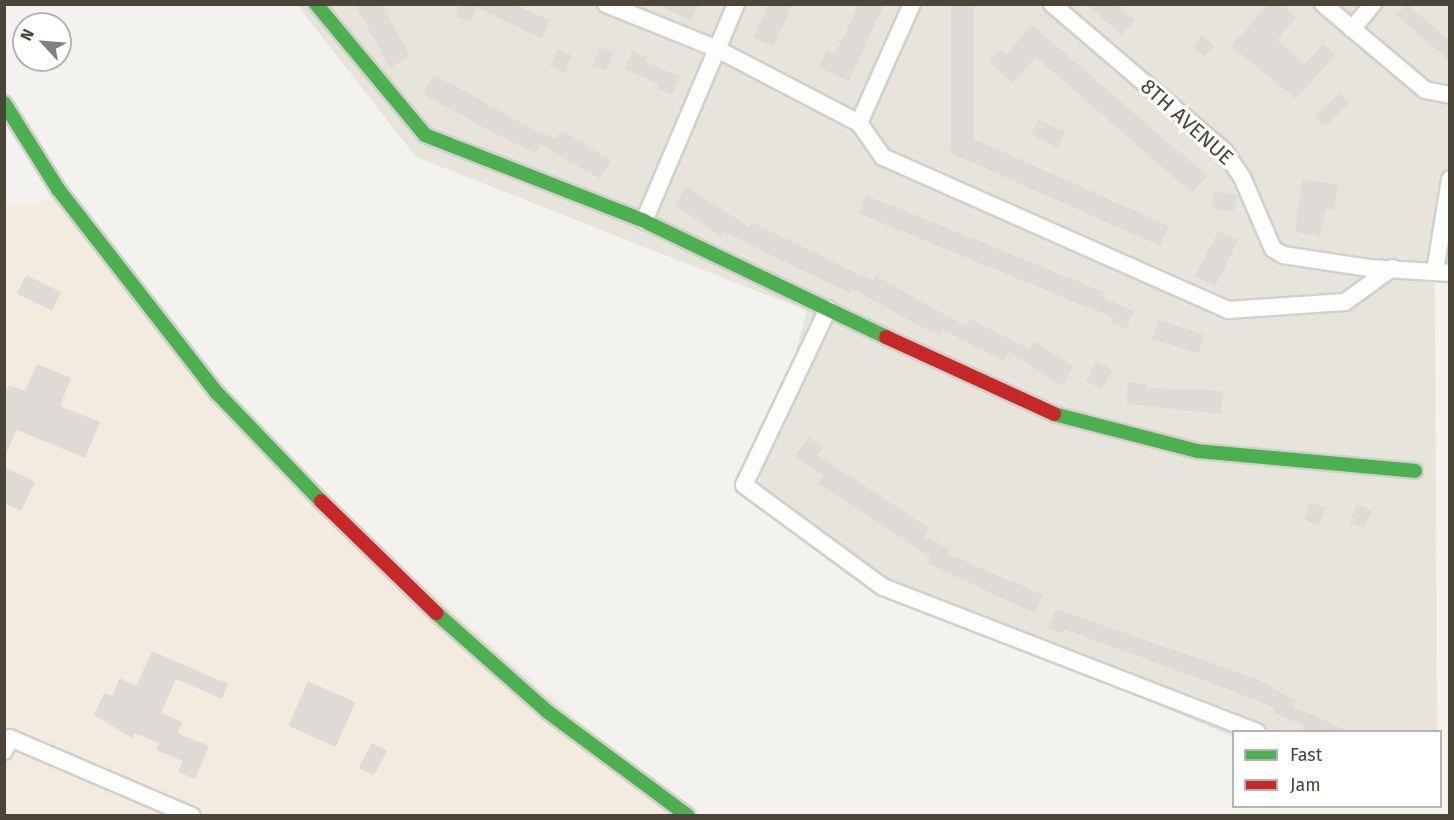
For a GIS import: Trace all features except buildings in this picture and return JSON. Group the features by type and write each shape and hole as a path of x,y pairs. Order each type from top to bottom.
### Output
{"main road":[{"path":"316,4 425,135 644,221 1036,409 1197,451 1415,471"},
{"path":"4,103 58,189 217,393 266,448 464,640 548,712 688,816"}],"street":[{"path":"606,4 715,48 859,123 883,157 1228,310 1345,302 1392,268"},
{"path":"644,221 715,48 736,4"},
{"path":"859,123 912,4"},
{"name":"8TH AVENUE","path":"1052,4 1225,152 1242,177 1273,249 1283,255 1442,272"},
{"path":"1323,4 1425,90 1449,94"},
{"path":"1352,29 1373,4"},
{"path":"1442,272 1449,178"},
{"path":"828,309 744,485 883,586 1252,730"},
{"path":"4,751 10,738 192,816"}],"shaded area":[{"path":"297,5 1449,5 1449,273 1435,271 1437,730 1232,730 1232,737 872,582 755,497 807,311 416,157"},
{"path":"58,189 266,448 688,815 5,815 4,203 38,205"}],"traffic: fast":[{"path":"316,4 425,135 644,221 886,337"},
{"path":"4,103 58,189 217,393 321,501"},
{"path":"1054,414 1197,451 1415,471"},
{"path":"436,613 548,712 688,816"}],"traffic: jam":[{"path":"886,337 1054,414"},
{"path":"321,501 436,613"}]}
